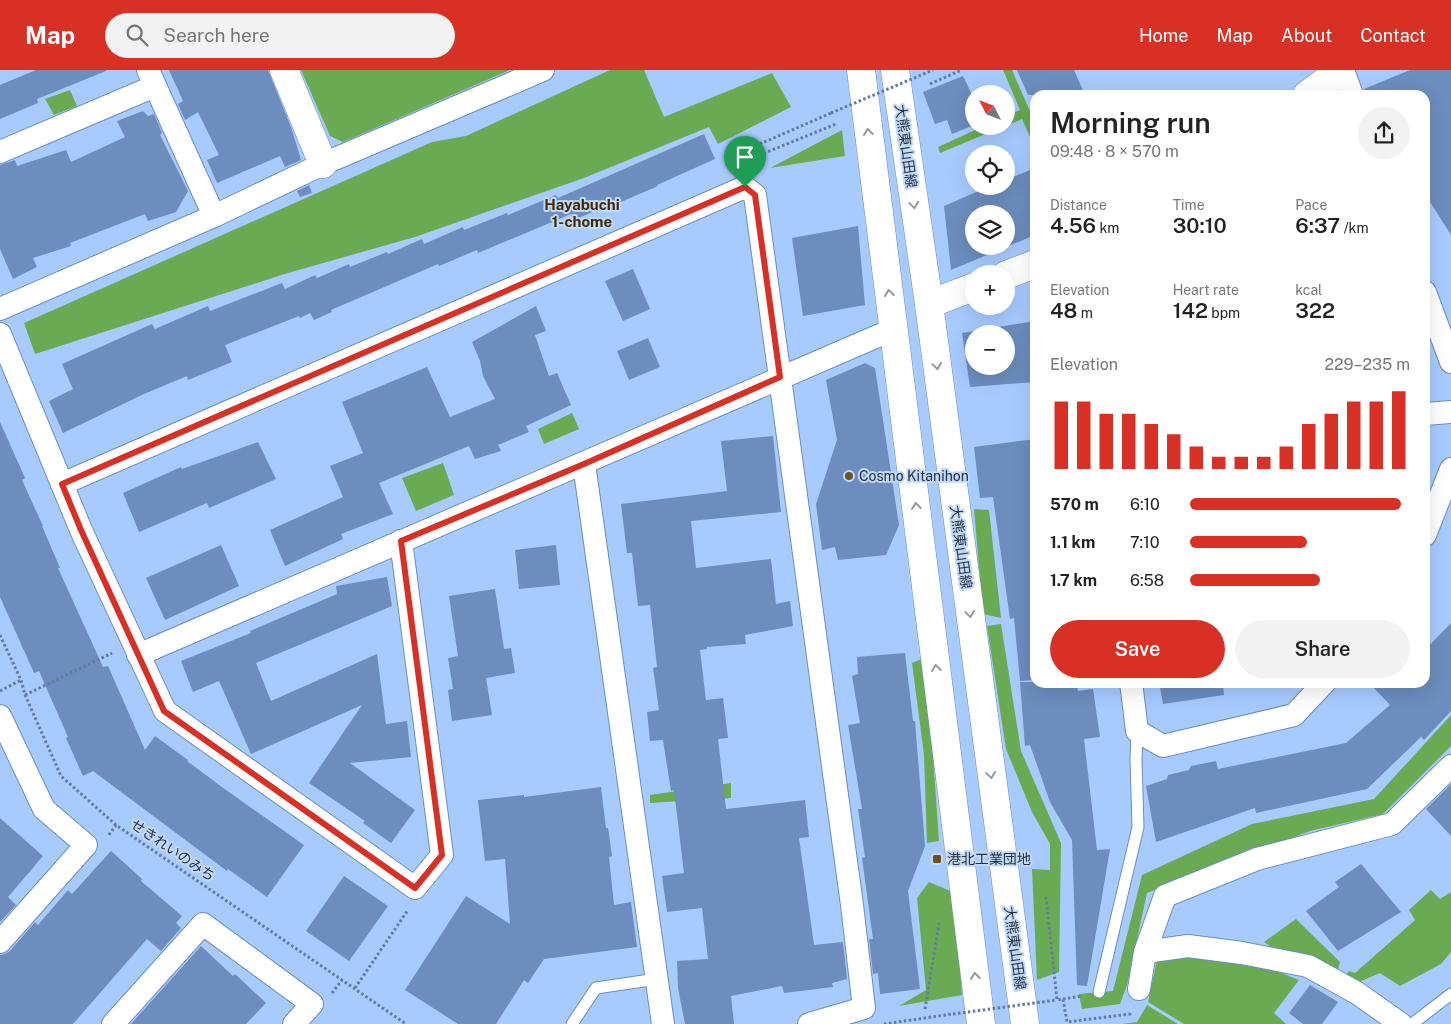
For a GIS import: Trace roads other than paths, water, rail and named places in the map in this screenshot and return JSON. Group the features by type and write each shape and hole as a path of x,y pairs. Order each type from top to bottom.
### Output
{"street":[{"path":"284,70 322,164"},
{"path":"0,309 214,216 322,164 543,70"},
{"path":"860,70 981,1024"},
{"name":"大熊東山田線","path":"895,70 1025,1024"},
{"path":"1314,90 1342,70 1350,90"},
{"path":"0,152 151,78 214,216"},
{"path":"62,484 745,187 755,195 852,905 864,1008 809,1024"},
{"path":"1015,272 1030,266"},
{"path":"928,304 965,290"},
{"path":"1430,305 1451,362"},
{"path":"136,649 584,464 780,377 894,329"},
{"path":"0,334 62,484 164,711 415,888 442,855 401,541"},
{"path":"1430,414 1451,412"},
{"path":"584,464 663,1024"},
{"path":"1430,522 1451,469"},
{"path":"1133,688 1137,731 1162,746 1294,714 1319,688"},
{"path":"0,716 44,809 86,845 0,942"},
{"path":"1137,994 1146,952 1165,896 1257,859 1392,824 1451,766"},
{"path":"113,1024 203,924 312,1004 294,1024"},
{"path":"1146,952 1188,946 1242,953 1308,966 1357,993 1401,1024"}],"lane":[{"path":"1099,992 1138,827 1137,731"},
{"path":"572,1024 596,988 657,979"},
{"path":"1412,1024 1451,994"}],"place":[{"name":"Cosmo Kitanihon","path":"849,476"},
{"name":"港北工業団地","path":"937,859"}],"district":[{"name":"Hayabuchi 1-chome","path":"582,212"}]}
